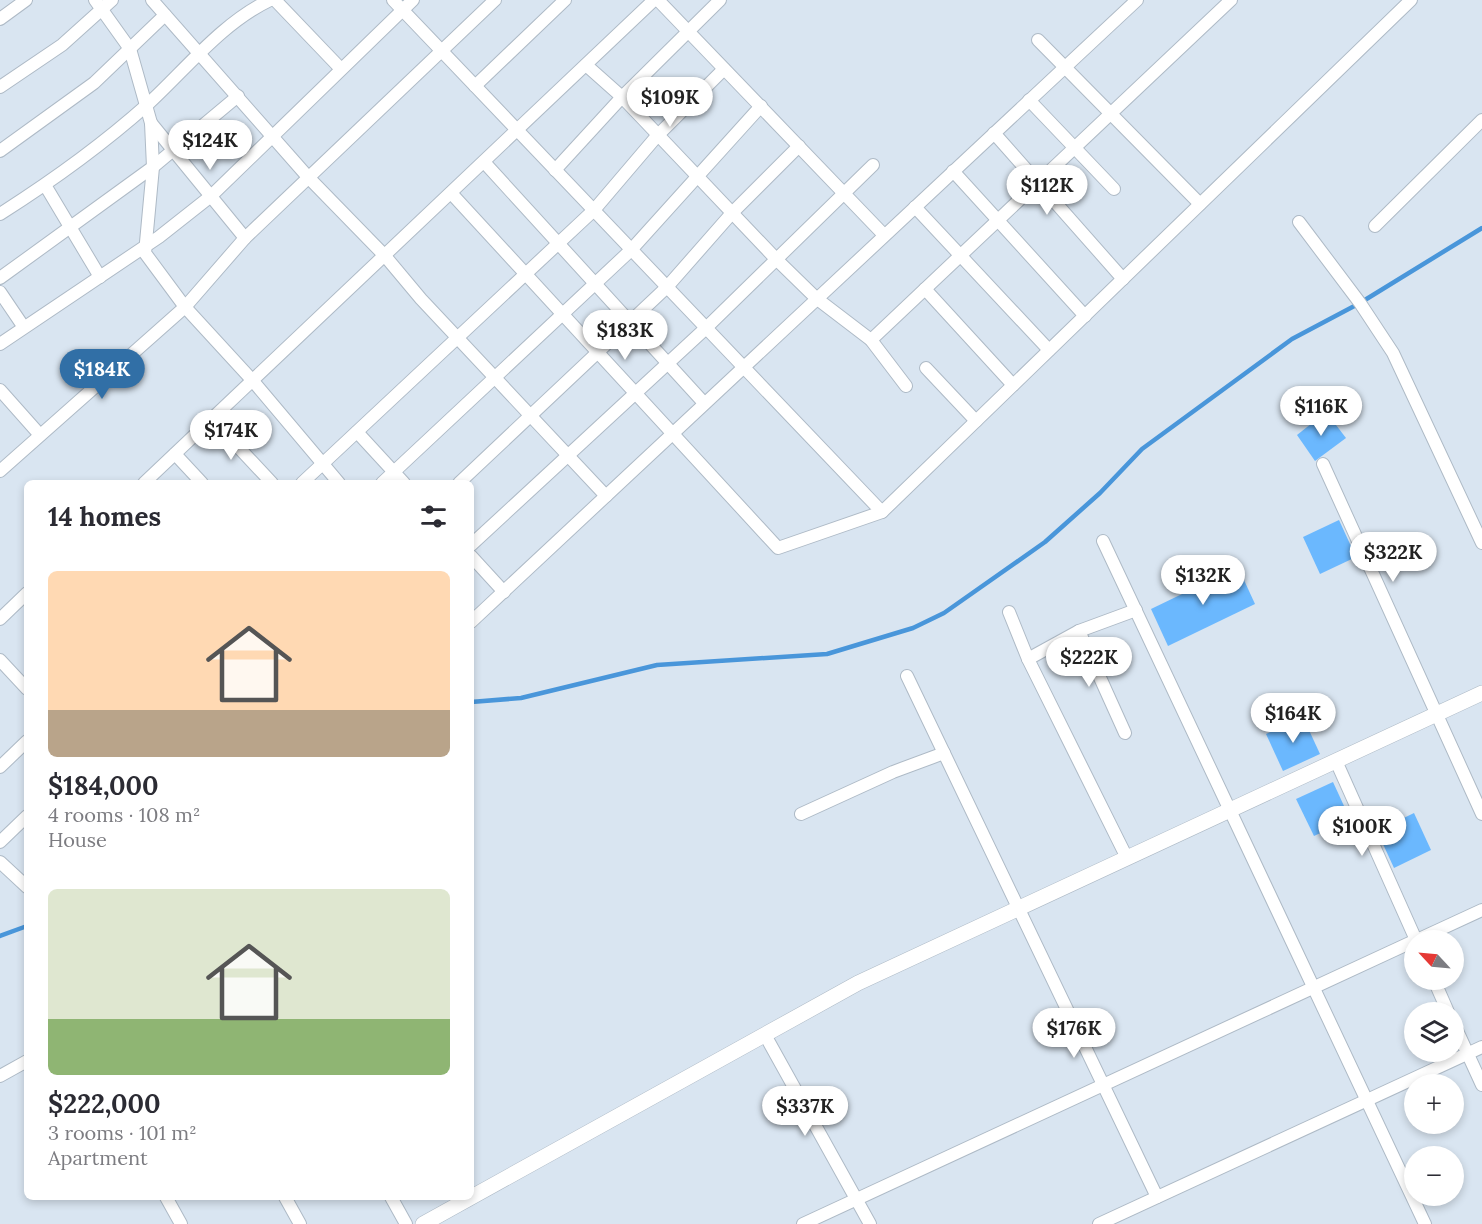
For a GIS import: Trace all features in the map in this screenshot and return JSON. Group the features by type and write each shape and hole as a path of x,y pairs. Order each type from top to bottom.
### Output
{"street":[{"path":"0,19 26,0"},
{"path":"0,87 62,45 99,4 112,0"},
{"path":"152,0 308,177 385,256 457,338 606,496"},
{"path":"0,213 45,185 146,105 234,21 270,0"},
{"path":"275,0 341,69"},
{"path":"393,0 882,512"},
{"path":"0,344 23,326 145,247 211,196 412,0"},
{"path":"0,471 185,307 245,238 495,0"},
{"path":"475,86 565,0"},
{"path":"147,480 656,0 884,235"},
{"path":"555,170 622,97 720,0"},
{"path":"474,619 1137,0"},
{"path":"871,340 1231,0"},
{"path":"451,193 778,548 882,512 1411,0"},
{"path":"99,4 130,49 151,123 153,167 145,253 185,307 253,381 336,480"},
{"path":"0,151 94,83 165,15"},
{"path":"1038,40 1200,204"},
{"path":"586,65 622,97 657,136 816,298 871,340 906,386"},
{"path":"305,480 594,210 657,136 724,69"},
{"path":"0,278 72,228 153,167 238,96"},
{"path":"1029,100 1114,189"},
{"path":"385,480 631,250 761,106"},
{"path":"1375,226 1482,120"},
{"path":"151,123 245,238"},
{"path":"994,133 1123,279"},
{"path":"462,480 667,287 732,213 799,146"},
{"path":"484,162 704,403"},
{"path":"474,542 706,328 873,165"},
{"path":"953,171 1085,316"},
{"path":"45,185 100,277"},
{"path":"915,207 1049,350"},
{"path":"1299,222 1393,353 1482,543"},
{"path":"925,289 1013,385"},
{"path":"0,292 23,326"},
{"path":"926,368 976,421"},
{"path":"0,390 40,435"},
{"path":"212,419 269,480"},
{"path":"357,432 401,480"},
{"path":"175,454 199,480"},
{"path":"1323,464 1435,715 1482,814"},
{"path":"1102,541 1425,1224"},
{"path":"474,559 504,592"},
{"path":"0,619 24,596"},
{"path":"1028,658 1079,631 1136,610"},
{"path":"1009,612 1028,658 1127,858"},
{"path":"1079,631 1125,733"},
{"path":"0,660 24,686"},
{"path":"907,676 1157,1197"},
{"path":"474,1196 858,983 1482,693"},
{"path":"0,766 24,744"},
{"path":"801,814 893,772 944,753"},
{"path":"1336,761 1411,930"},
{"path":"0,842 24,819"},
{"path":"0,862 24,886"},
{"path":"1439,930 1482,910"},
{"path":"803,1224 1404,946"},
{"path":"765,1035 870,1224"},
{"path":"1464,1047 1482,1085"},
{"path":"1099,1224 1482,1047"},
{"path":"0,1076 24,1063"},
{"path":"168,1200 181,1224"},
{"path":"287,1200 300,1224"},
{"path":"393,1200 406,1224"},
{"path":"423,1224 466,1200"}],"building":[{"path":"1326,412 1346,438 1315,461 1297,435"},
{"path":"1339,520 1356,557 1320,574 1303,537"},
{"path":"1238,567 1255,604 1168,646 1151,609"},
{"path":"1303,717 1320,754 1283,771 1266,734"},
{"path":"1333,782 1350,819 1314,836 1296,799"},
{"path":"1414,813 1431,850 1394,868 1377,831"}],"waterway":[{"path":"474,702 521,698 657,665 827,654 913,628 944,613 1045,542 1100,493 1142,449 1292,339 1360,303 1482,228"},
{"path":"0,936 24,927"}]}
